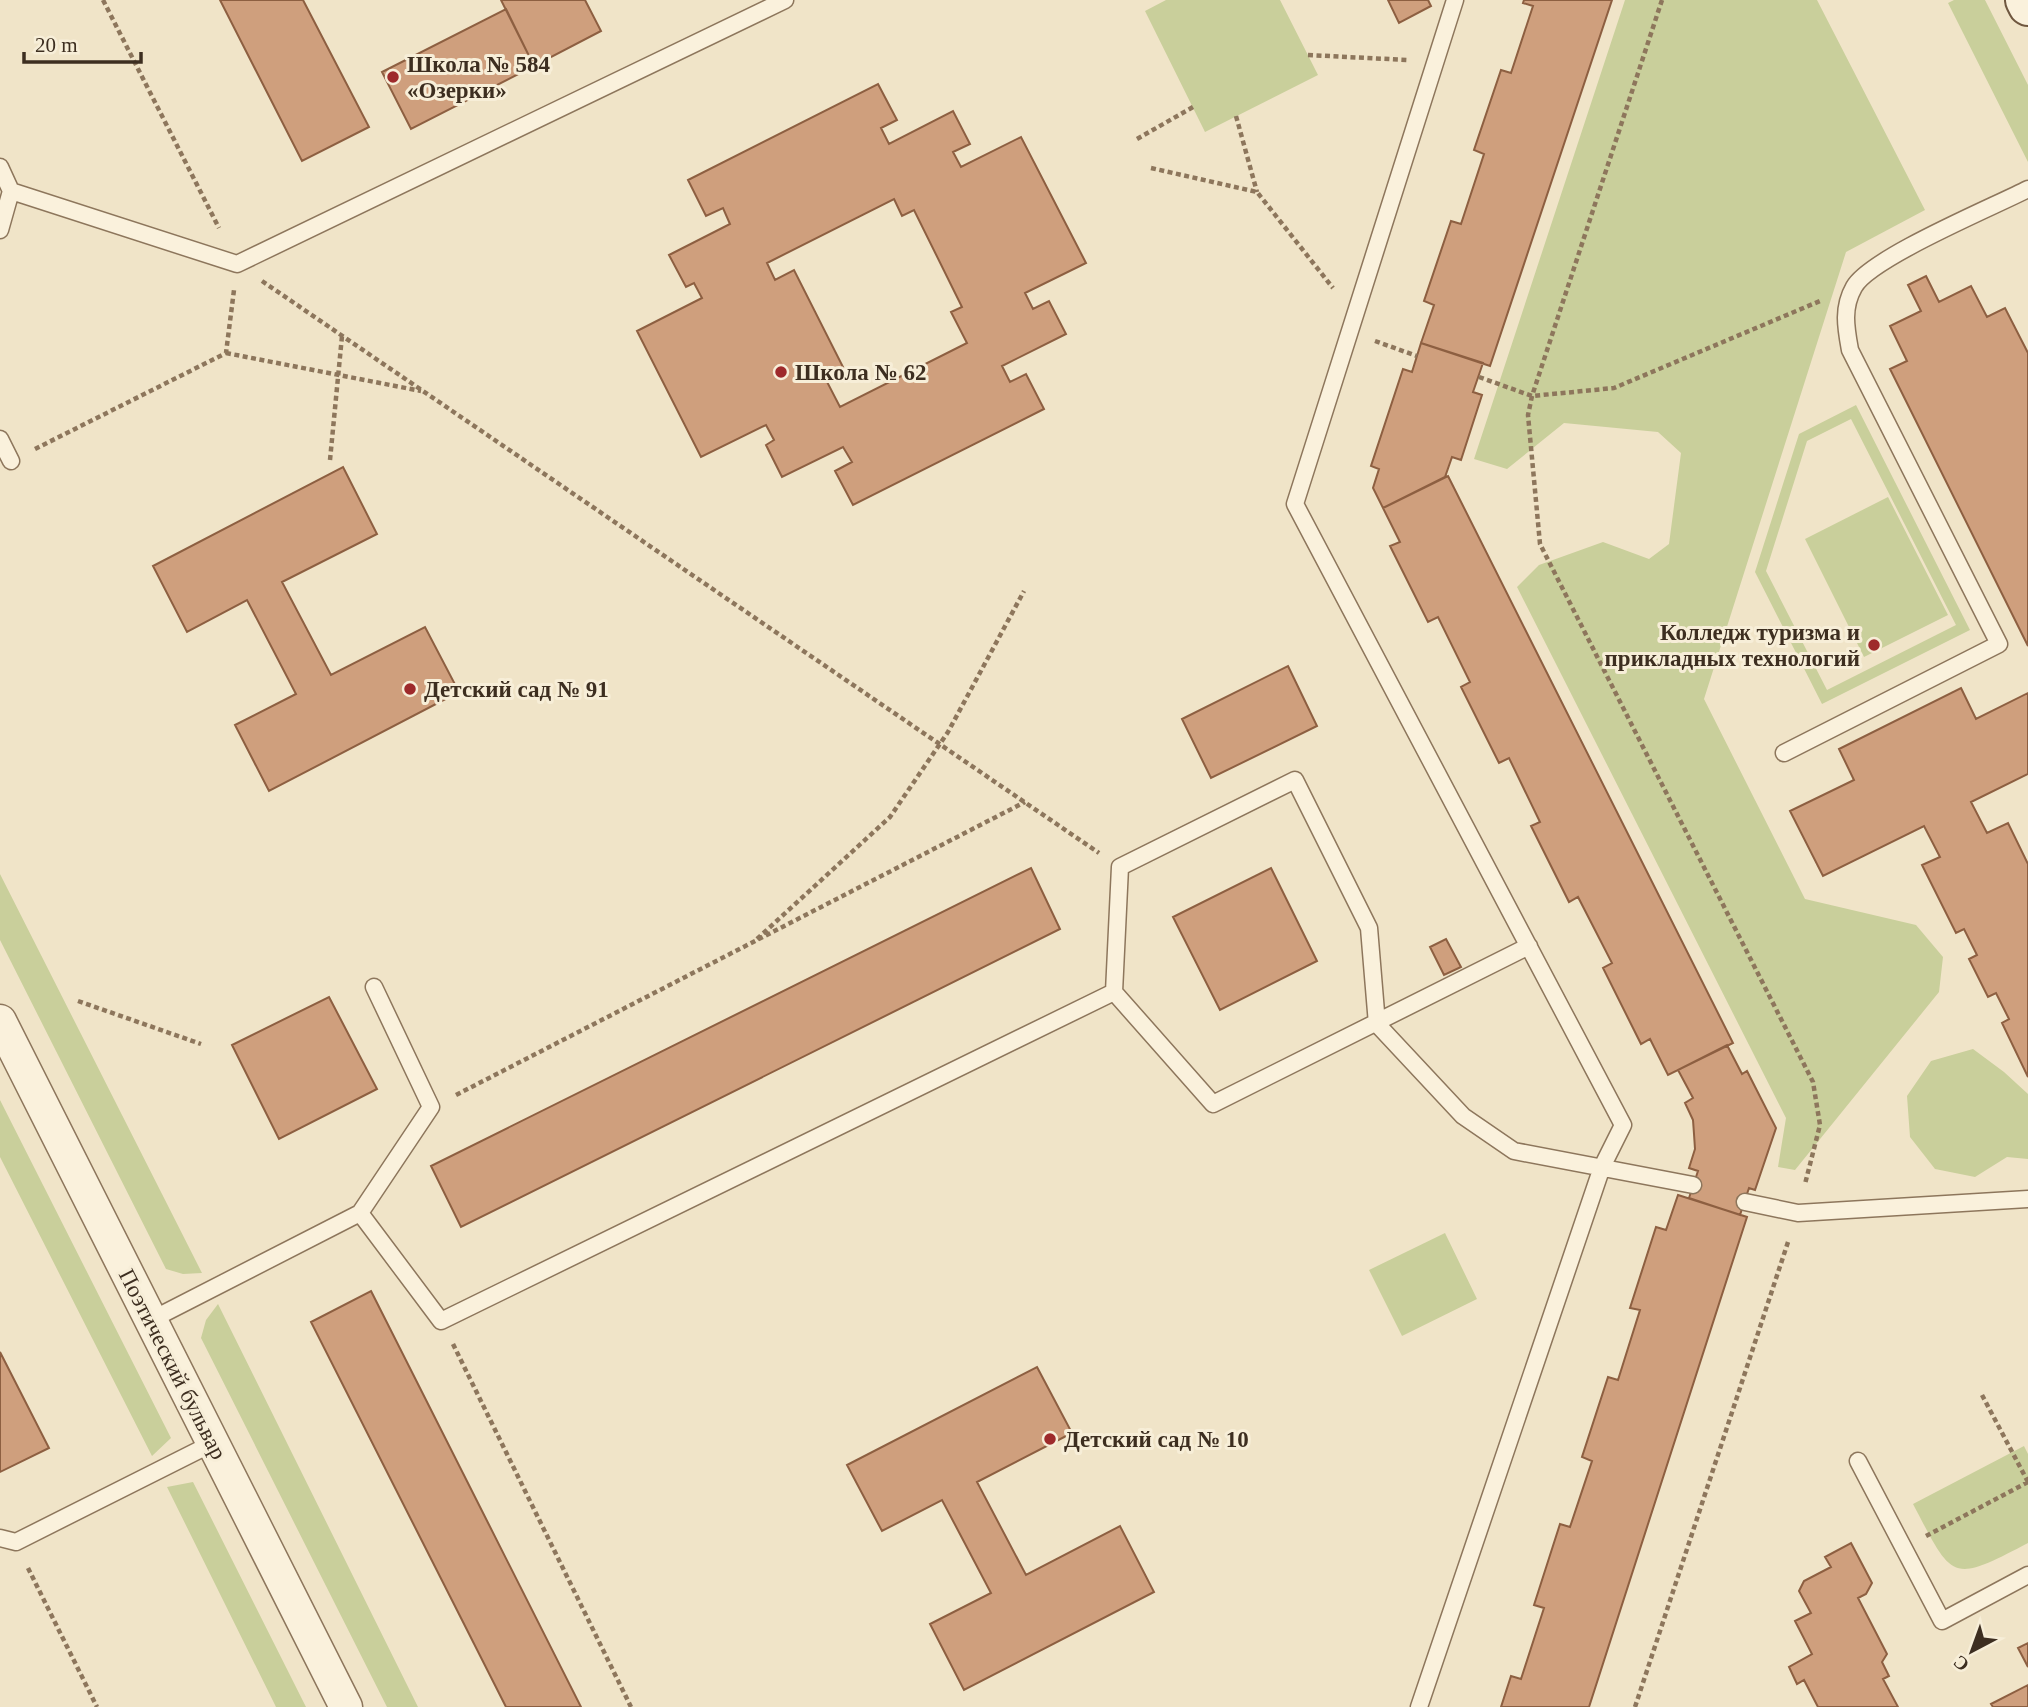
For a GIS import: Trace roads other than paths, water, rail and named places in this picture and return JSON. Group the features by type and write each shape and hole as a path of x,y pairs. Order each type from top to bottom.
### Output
{"main road":[{"path":"2025,0 2028,6"}],"street":[{"name":"Поэтический бульвар","path":"0,1021 346,1707"}],"lane":[{"path":"11,191 237,264 785,0"},
{"path":"1419,1707 1602,1167 1623,1125 1295,504 1452,3"},
{"path":"0,167 11,191 0,230"},
{"path":"1784,752 1999,644 1850,350 1844,318 1854,286 1879,264 2028,189"},
{"path":"0,439 10,461"},
{"path":"1529,946 1377,1024 1213,1104 1114,992 1120,867 1295,780 1369,928 1377,1024 1463,1116 1514,1151 1693,1185"},
{"path":"151,1320 360,1213 431,1108 374,987"},
{"path":"360,1213 441,1321 1114,992"},
{"path":"1745,1202 1798,1213 2028,1199"},
{"path":"8,1540 212,1443"},
{"path":"1858,1461 1942,1621 2028,1575"}],"place":[{"name":"Школа № 584 «Озерки»","path":"393,77"},
{"name":"Школа № 62","path":"781,372"},
{"name":"Колледж туризма и прикладных технологий","path":"1874,645"},
{"name":"Детский сад № 91","path":"410,689"},
{"name":"Детский сад № 10","path":"1050,1439"}]}
